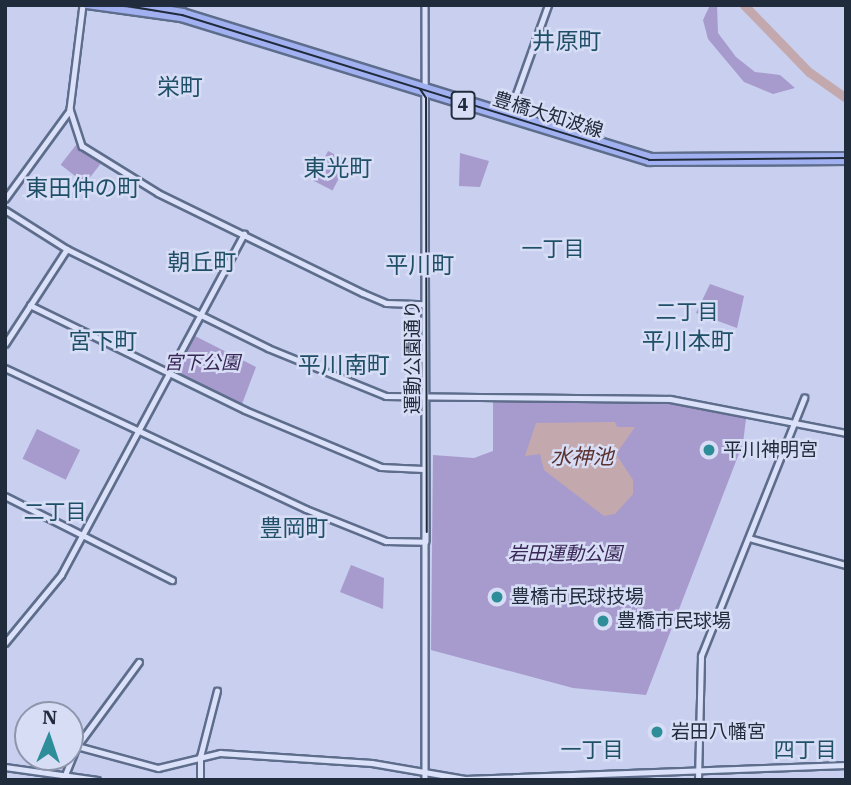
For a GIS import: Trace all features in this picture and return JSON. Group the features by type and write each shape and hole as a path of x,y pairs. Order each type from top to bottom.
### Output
{"main road":[{"name":"豊橋大知波線","path":"85,5 171,15 508,116 660,158 846,156"},
{"name":"豊橋大知波線","path":"139,5 183,12 426,92"},
{"name":"豊橋大知波線","path":"508,116 649,162 846,161"}],"street":[{"path":"85,5 70,109 82,146 104,163 386,303 424,304"},
{"name":"運動公園通り","path":"425,5 425,780"},
{"path":"508,116 548,5"},
{"name":"運動公園通り","path":"426,92 426,397"},
{"path":"5,199 70,109"},
{"path":"5,210 66,249 200,314 386,396 670,399 846,433"},
{"path":"5,643 61,575 135,431 244,234"},
{"path":"5,344 66,249"},
{"path":"30,305 167,372 381,467 426,469"},
{"path":"5,368 135,431 386,541 425,542"},
{"path":"698,780 701,656 804,398"},
{"path":"5,496 173,580"},
{"path":"749,538 846,565"},
{"path":"84,735 139,662"},
{"path":"200,780 200,757 217,691"},
{"path":"84,748 158,768 200,757 306,757 465,779 846,765"},
{"path":"5,767 63,778 97,780"}],"green space":[{"path":"710,5 717,5 718,33 736,57 755,72 780,75 795,88 773,94 744,82 708,39 703,20"},
{"path":"76,145 100,164 85,184 61,165"},
{"path":"328,151 348,161 333,190 313,180"},
{"path":"460,153 489,161 480,187 459,186"},
{"path":"710,284 744,296 737,328 696,313"},
{"name":"宮下公園","path":"193,335 256,367 242,404 172,372"},
{"name":"岩田運動公園","path":"493,397 670,399 747,411 743,443 646,695 573,688 431,650 433,455 474,458 493,451"},
{"path":"37,429 80,450 66,480 23,459"},
{"path":"351,565 384,578 383,609 340,592"}],"water":[{"name":"水神池","path":"615,422 617,427 635,427 616,454 633,480 633,494 615,514 604,516 544,470 540,454 525,456 536,423"}],"waterway":[{"path":"744,5 809,72 846,98"}],"tram line":[{"path":"121,5 182,15 649,160 846,158"},
{"path":"420,89 426,98 427,532"}],"place":[{"name":"平川神明宮","path":"709,450"},
{"name":"豊橋市民球技場","path":"497,597"},
{"name":"豊橋市民球場","path":"603,621"},
{"name":"岩田八幡宮","path":"657,732"}],"district":[{"name":"井原町","path":"567,40"},
{"name":"栄町","path":"180,86"},
{"name":"東光町","path":"338,167"},
{"name":"東田仲の町","path":"83,187"},
{"name":"一丁目","path":"553,248"},
{"name":"朝丘町","path":"202,261"},
{"name":"平川町","path":"420,264"},
{"name":"二丁目","path":"687,311"},
{"name":"宮下町","path":"103,340"},
{"name":"平川本町","path":"688,340"},
{"name":"平川南町","path":"344,364"},
{"name":"二丁目","path":"55,511"},
{"name":"豊岡町","path":"294,527"},
{"name":"一丁目","path":"592,749"},
{"name":"四丁目","path":"805,749"}]}
